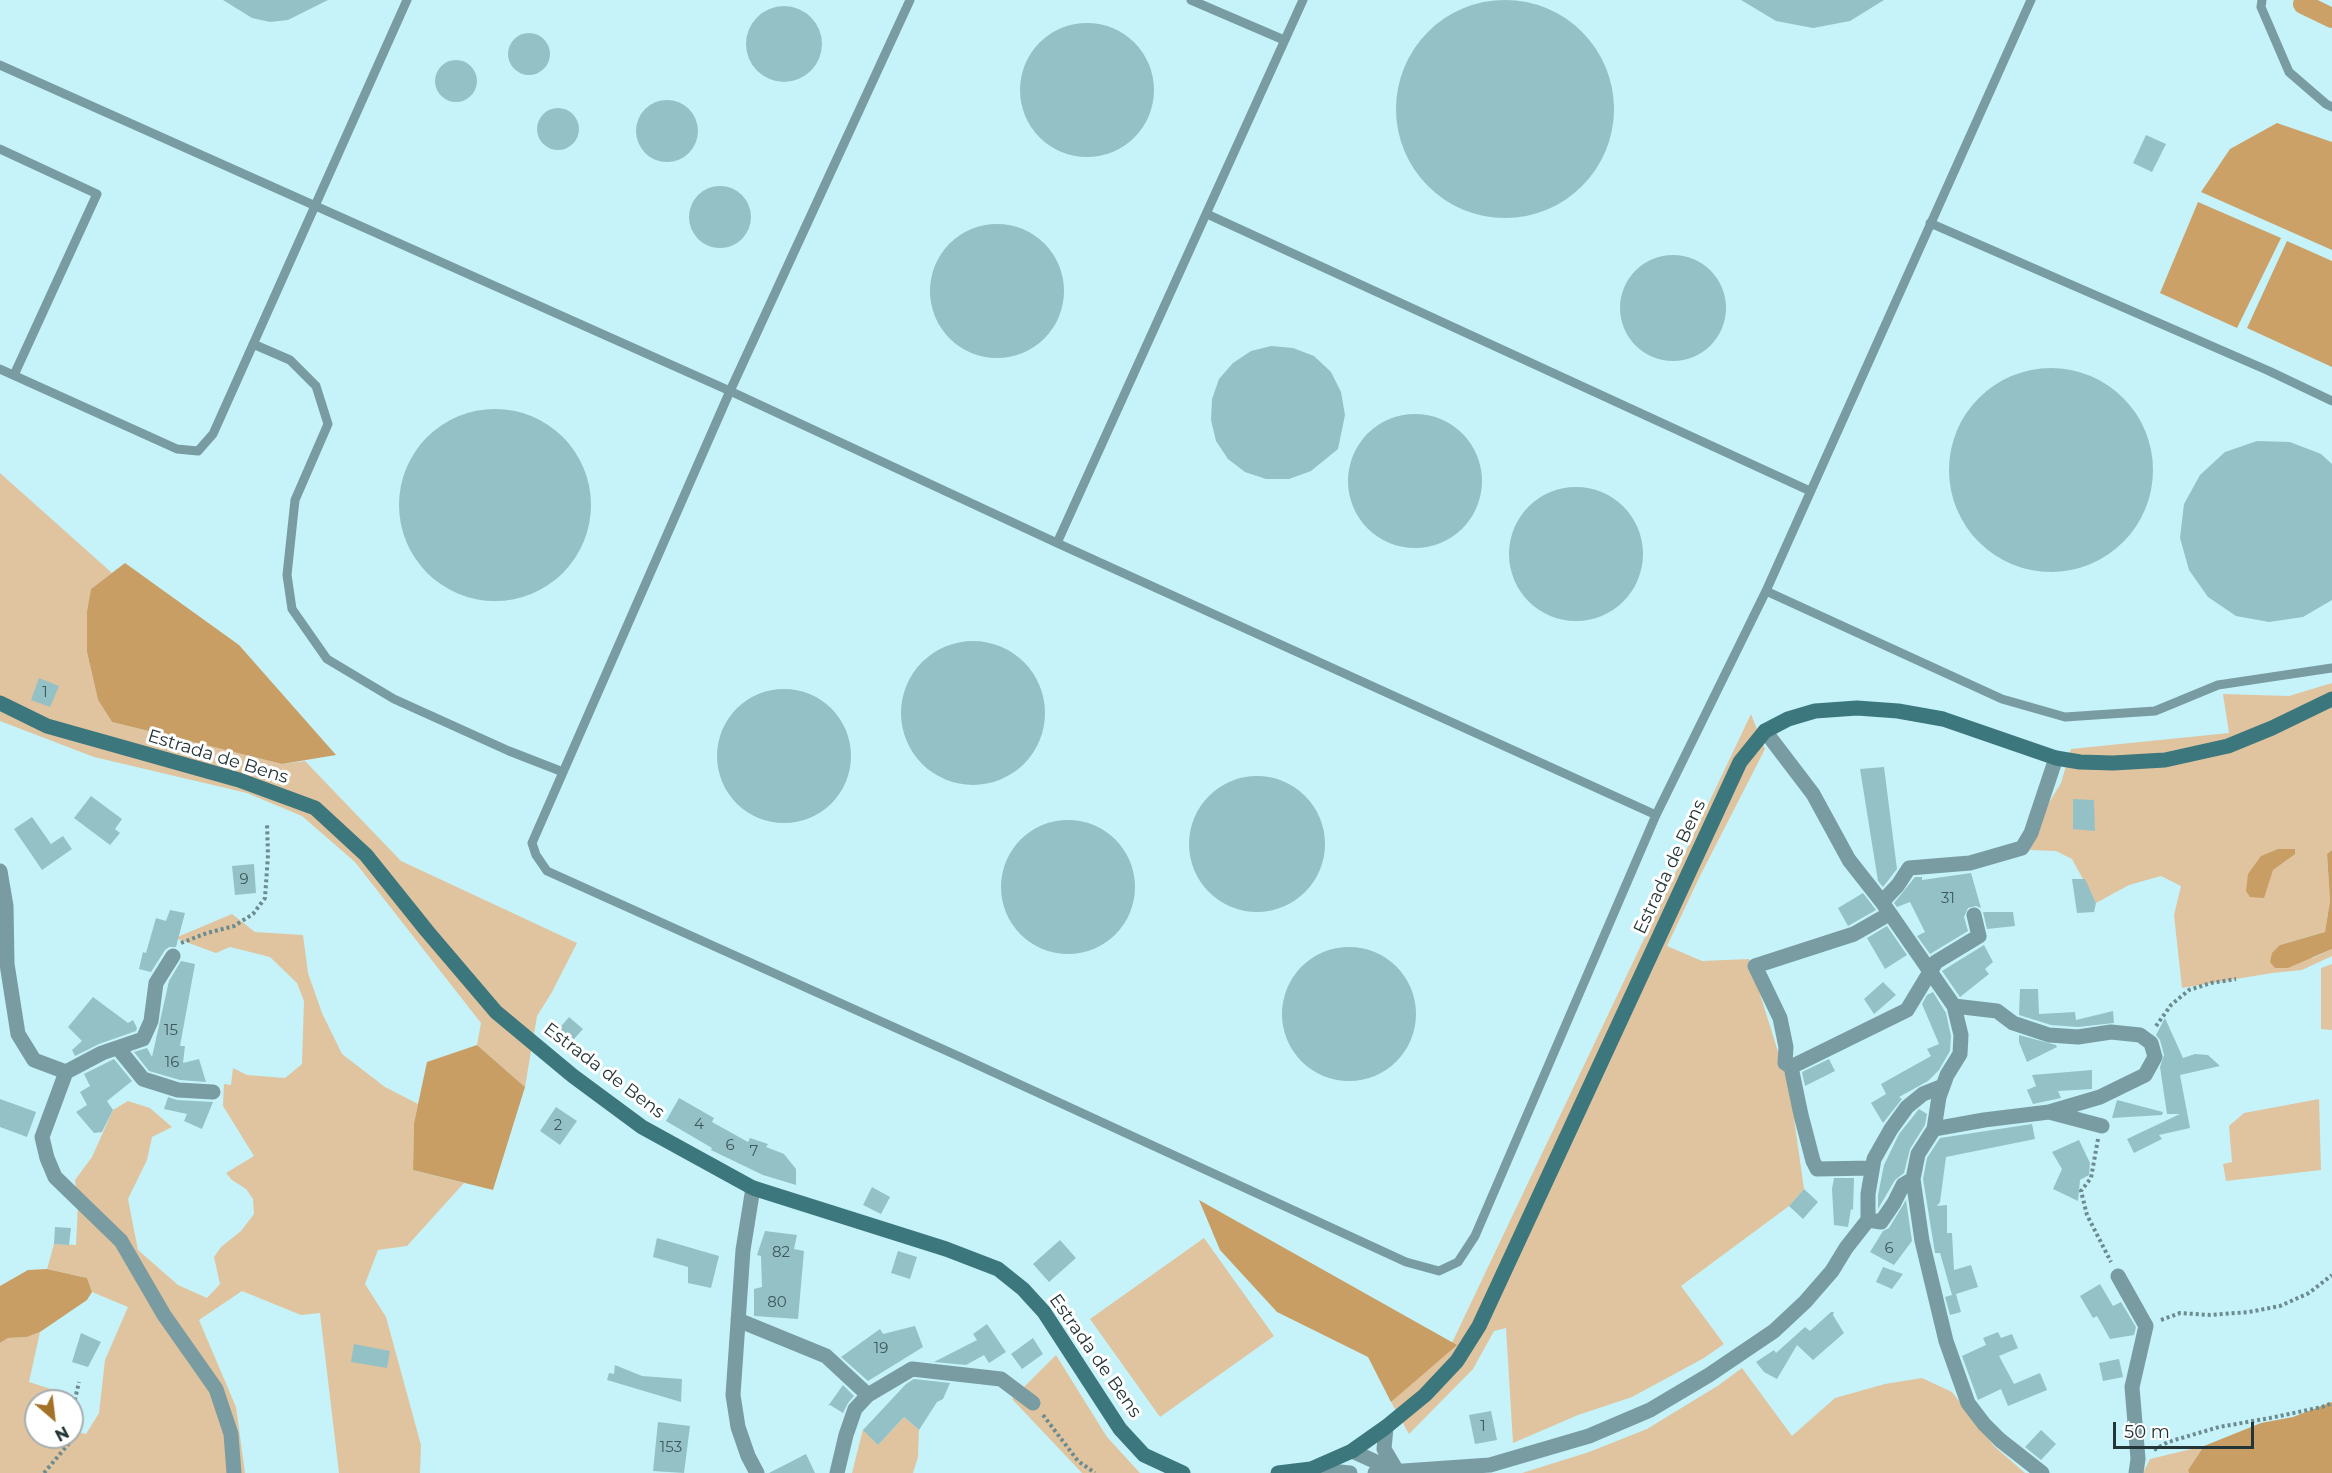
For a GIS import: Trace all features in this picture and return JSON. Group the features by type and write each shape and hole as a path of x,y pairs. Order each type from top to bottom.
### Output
{"street":[{"name":"Estrada de Bens","path":"1278,1473 1311,1469 1352,1451 1425,1395 1457,1361 1479,1326 1740,762 1765,731 1788,719 1815,711 1857,708 1898,711 1942,719 2056,758 2080,762 2113,763 2165,760 2228,746 2332,699"},
{"name":"Estrada de Bens","path":"0,703 47,726 239,780 315,808 366,855 496,1012 573,1076 642,1127 753,1188 926,1242 998,1269 1023,1289 1044,1312 1120,1429 1144,1455 1183,1473"},
{"path":"1765,731 1813,794 1849,860 1886,908 1954,1006 1961,1035 1960,1054 1943,1086 1934,1129 1918,1154 1913,1179 1927,1268 1946,1341 1968,1402 1984,1424 2000,1440 2042,1473"},
{"path":"1872,1168 1817,1169 1801,1115 1791,1067 1785,1063 1786,1047 1780,1018 1755,966 1854,933 1886,908 1909,868 1970,863 2022,848 2031,833 2056,758"},
{"path":"0,871 6,906 4,964 18,1034 34,1060 66,1072"},
{"path":"1791,1067 1907,1010 1936,962 1978,936 1974,915"},
{"path":"172,956 156,983 151,1022 143,1039 102,1053 66,1072 42,1137 55,1177 121,1240 164,1315 216,1389 231,1434 234,1473"},
{"path":"1934,1129 2049,1112 2100,1097 2145,1075 2155,1057 2151,1042 2140,1035 2111,1032 2078,1037 2049,1035 2013,1023 1997,1011 1954,1006"},
{"path":"118,1048 143,1079 178,1089 213,1092"},
{"path":"1375,1473 1491,1469 1589,1436 1650,1410 1709,1375 1774,1331 1805,1302 1832,1271 1846,1248 1868,1220 1868,1194 1874,1159 1891,1129 1907,1107 1923,1094 1943,1086"},
{"path":"2049,1112 2102,1126"},
{"path":"1868,1220 1881,1222 1903,1185 1913,1179"},
{"path":"753,1188 743,1250 733,1395 738,1427 748,1456 757,1473"},
{"path":"2118,1276 2146,1326 2132,1387 2137,1466"},
{"path":"738,1320 826,1356 868,1395"},
{"path":"837,1473 855,1409 868,1395 912,1369 1001,1379 1033,1403"},
{"path":"1386,1427 1384,1449 1396,1471"},
{"path":"1352,1451 1396,1471"},
{"path":"1352,1451 1354,1465 1360,1473"},
{"path":"1311,1469 1350,1473"}],"lane":[{"path":"0,369 177,449 198,451 213,434 407,0"},
{"path":"910,0 730,391 563,772 532,843 536,855 547,871 958,1056 1406,1262 1440,1271 1458,1262 1475,1236 1656,814 1766,591 2031,0"},
{"path":"1191,0 1284,40"},
{"path":"1057,543 1303,0"},
{"path":"2262,0 2261,8 2289,72 2332,107"},
{"path":"0,65 730,391 1057,543 1656,814"},
{"path":"0,149 98,194 14,375"},
{"path":"1207,214 1810,491"},
{"path":"1930,224 2269,371 2332,401"},
{"path":"253,344 290,360 316,386 328,424 295,500 287,575 292,609 327,659 394,699 509,752 563,772"},
{"path":"1766,591 2002,699 2065,717 2155,711 2218,685 2332,668"}],"path":[{"path":"172,956 180,944 207,933 234,926 253,914 265,897 268,855 267,824"},
{"path":"2145,1038 2171,1005 2189,990 2211,983 2236,979"},
{"path":"2102,1126 2091,1178 2081,1191 2086,1215 2118,1276"},
{"path":"2146,1326 2180,1313 2210,1315 2249,1312 2280,1306 2309,1293 2332,1275"},
{"path":"77,1389 79,1382"},
{"path":"1033,1403 1078,1461 1095,1473"},
{"path":"2137,1466 2168,1442 2219,1426 2291,1414 2332,1403"},
{"path":"44,1473 64,1449"}],"shaded area":[{"path":"2277,123 2332,142 2332,250 2201,192 2230,149"},
{"path":"2198,202 2281,238 2237,328 2160,293"},
{"path":"2287,241 2332,261 2332,367 2247,328"},
{"path":"0,473 112,573 91,589 87,652 98,700 112,722 282,764 305,761 401,861 577,943 537,1016 525,1087 477,1045 481,1023 355,862 302,816 247,793 94,757 0,721"},
{"path":"125,563 239,645 336,755 282,764 112,722 98,700 87,652 87,612 91,589"},
{"path":"2332,683 2332,850 2327,854 2330,901 2325,932 2280,945 2313,958 2332,949 2332,956 2302,970 2182,988 2174,915 2181,886 2161,876 2129,885 2096,903 2072,859 2056,851 2030,850 2044,811 2061,783 2071,749 2229,733 2223,694 2289,696"},
{"path":"1751,714 1765,749 1667,946 1702,961 1749,959 1790,1090 1804,1189 1789,1206 1681,1286 1724,1344 1704,1358 1632,1397 1578,1415 1513,1443 1506,1328 1494,1331 1473,1369 1409,1434 1391,1402 1450,1347"},
{"path":"2278,849 2295,849 2295,854 2273,870 2264,898 2250,897 2246,891 2248,874 2261,856"},
{"path":"2332,850 2332,949 2288,968 2275,968 2270,962 2272,953 2280,945 2325,932 2330,901 2327,854"},
{"path":"232,914 255,932 303,935 308,973 322,1013 342,1054 385,1087 418,1104 414,1123 413,1170 464,1183 407,1246 378,1250 365,1284 386,1317 421,1445 420,1473 339,1473 320,1313 301,1315 242,1291 199,1320 236,1407 245,1473 0,1473 0,1343 8,1338 27,1337 40,1332 29,1382 51,1389 24,1389 24,1449 84,1449 84,1434 86,1434 99,1413 105,1360 128,1307 92,1292 87,1278 47,1269 54,1244 76,1245 78,1204 75,1180 92,1157 113,1110 128,1101 150,1108 172,1127 152,1137 147,1160 128,1199 138,1250 178,1285 207,1298 220,1284 214,1257 221,1247 241,1231 254,1214 253,1199 246,1189 226,1173 254,1156 223,1106 224,1084 231,1085 233,1068 247,1075 285,1078 302,1064 304,1001 297,983 270,957 230,947 216,953 175,938"},
{"path":"2332,964 2332,1030 2321,1029 2321,968"},
{"path":"477,1045 525,1087 493,1190 413,1170 414,1123 427,1062"},
{"path":"2319,1099 2321,1170 2226,1181 2223,1164 2232,1162 2229,1126 2244,1113"},
{"path":"1199,1200 1457,1345 1391,1402 1368,1357 1277,1312 1220,1250"},
{"path":"1204,1238 1274,1336 1160,1417 1090,1319"},
{"path":"47,1269 87,1278 92,1292 87,1300 40,1332 27,1337 8,1338 0,1343 0,1286 28,1270"},
{"path":"1056,1355 1107,1437 1140,1473 1082,1473 1012,1399"},
{"path":"1742,1368 1792,1436 1835,1398 1885,1384 1922,1378 1952,1392 1994,1446 2025,1473 1522,1473 1589,1452 1647,1429 1719,1385"},
{"path":"2332,1402 2332,1473 2189,1473 2188,1470 2204,1446 2261,1423 2293,1417"},
{"path":"904,1417 919,1430 918,1457 913,1473 852,1473 863,1429 878,1445"},
{"path":"2204,1446 2188,1470 2189,1473 2143,1473 2150,1459"}],"building":[{"path":"223,0 328,0 288,20 270,22 252,18"},
{"path":"1494,0 1516,0 1537,4 1557,12 1574,24 1590,40 1602,57 1610,77 1614,109 1610,141 1602,161 1590,178 1574,194 1557,206 1537,214 1516,218 1494,218 1473,214 1453,206 1436,194 1420,178 1408,161 1400,141 1396,120 1396,98 1400,77 1408,57 1420,40 1436,24 1453,12 1473,4"},
{"path":"1741,0 1884,0 1850,21 1813,28 1776,21"},
{"path":"784,6 798,9 811,17 819,30 822,44 819,58 811,71 798,79 784,82 770,79 757,71 749,58 746,44 749,30 757,17 770,9"},
{"path":"1087,23 1113,28 1134,43 1149,64 1154,90 1149,116 1134,137 1113,152 1087,157 1061,152 1040,137 1025,116 1020,90 1025,64 1040,43 1061,28"},
{"path":"529,33 537,34 544,39 549,46 549,62 544,69 537,74 529,75 521,74 514,69 509,62 508,54 509,46 514,39 521,34"},
{"path":"456,60 464,61 471,66 476,73 476,89 471,96 464,101 456,102 448,101 441,96 436,89 435,81 436,73 441,66 448,61"},
{"path":"667,100 679,102 689,109 696,119 698,131 696,143 689,153 679,160 667,162 655,160 645,153 638,143 636,131 638,119 645,109 655,102"},
{"path":"558,108 566,109 573,114 578,121 578,137 573,144 566,149 558,150 550,149 543,144 538,137 537,129 538,121 543,114 550,109"},
{"path":"2146,135 2166,144 2152,172 2133,163"},
{"path":"720,186 732,188 742,195 749,205 751,217 749,229 742,239 732,246 720,248 708,246 698,239 691,229 689,217 691,205 698,195 708,188"},
{"path":"997,224 1023,229 1044,244 1059,265 1064,291 1059,317 1044,338 1023,353 997,358 971,353 950,338 935,317 930,291 935,265 950,244 971,229"},
{"path":"1673,255 1693,259 1711,270 1722,288 1726,308 1722,328 1711,346 1693,357 1673,361 1653,357 1635,346 1624,328 1620,308 1624,288 1635,270 1653,259"},
{"path":"1271,346 1293,348 1314,356 1331,372 1341,392 1345,415 1338,449 1311,471 1289,479 1266,479 1245,472 1228,459 1216,441 1211,420 1212,399 1219,379 1233,363 1251,351"},
{"path":"2051,368 2071,370 2099,380 2116,391 2130,405 2145,431 2151,450 2153,470 2151,490 2141,518 2130,535 2116,549 2090,564 2071,570 2051,572 2031,570 2003,560 1986,549 1972,535 1957,509 1951,490 1949,470 1951,450 1961,422 1972,405 1986,391 2012,376 2031,370"},
{"path":"504,409 514,410 540,420 556,430 570,444 584,468 590,486 590,524 584,542 570,566 556,580 532,594 514,600 486,601 476,600 450,590 434,580 420,566 406,542 400,524 399,496 400,486 410,460 420,444 434,430 458,416 476,410"},
{"path":"1415,414 1441,419 1462,434 1477,455 1482,481 1477,507 1462,528 1441,543 1415,548 1389,543 1368,528 1353,507 1348,481 1353,455 1368,434 1389,419"},
{"path":"2257,441 2290,442 2321,454 2332,464 2332,600 2303,617 2269,622 2236,616 2208,597 2189,570 2180,538 2184,504 2200,475 2225,452"},
{"path":"1576,487 1602,492 1623,507 1638,528 1643,554 1638,580 1623,601 1602,616 1576,621 1550,616 1529,601 1514,580 1509,554 1514,528 1529,507 1550,492"},
{"path":"973,641 1000,647 1013,653 1024,662 1033,673 1039,686 1045,713 1039,740 1033,753 1024,764 1013,773 1000,779 973,785 946,779 933,773 922,764 913,753 907,740 901,713 907,686 913,673 922,662 933,653 946,647"},
{"path":"39,678 59,686 50,707 31,700"},
{"path":"784,689 810,694 831,709 846,730 851,756 846,782 831,803 810,818 784,823 758,818 737,803 722,782 717,756 722,730 737,709 758,694"},
{"path":"1884,767 1897,869 1883,887 1878,881 1860,769"},
{"path":"1257,776 1283,781 1295,787 1305,796 1314,806 1320,818 1325,844 1320,870 1314,882 1305,892 1295,901 1283,907 1257,912 1231,907 1219,901 1209,892 1200,882 1194,870 1189,844 1194,818 1200,806 1209,796 1219,787 1231,781"},
{"path":"91,796 122,819 115,829 120,833 110,845 74,818"},
{"path":"2073,799 2094,800 2095,831 2073,829"},
{"path":"32,817 51,844 63,836 72,849 42,870 14,829"},
{"path":"1068,820 1093,825 1115,840 1130,862 1135,887 1130,912 1115,934 1093,949 1068,954 1043,949 1021,934 1006,912 1001,887 1006,862 1021,840 1043,825"},
{"path":"254,864 256,893 235,895 232,866"},
{"path":"1971,873 1981,908 1976,906 1968,908 1964,917 1968,931 1930,954 1917,936 1925,932 1910,902 1897,907 1894,903 1915,877 1922,877 1922,880"},
{"path":"2072,879 2085,879 2096,903 2094,912 2077,913"},
{"path":"1863,893 1876,910 1848,926 1838,908"},
{"path":"170,910 185,913 176,947 169,947 165,950 151,972 139,969 156,918 166,921"},
{"path":"1983,912 2013,912 2015,926 1987,929"},
{"path":"1887,926 1907,955 1885,969 1867,938"},
{"path":"1984,945 1993,962 1985,969 1989,974 1960,997 1942,971"},
{"path":"1349,947 1375,952 1396,967 1411,988 1416,1014 1411,1040 1396,1061 1375,1076 1349,1081 1323,1076 1302,1061 1287,1040 1282,1014 1287,988 1302,967 1323,952"},
{"path":"181,961 195,964 180,1046 185,1046 183,1063 199,1059 206,1082 180,1080 149,1071 134,1052 147,1048 152,1057 169,981"},
{"path":"1883,982 1896,995 1874,1014 1864,999"},
{"path":"2020,989 2038,989 2039,1014 2075,1012 2076,1020 2113,1011 2114,1023 2078,1027 2051,1025 2019,1015"},
{"path":"1933,992 1946,1013 1951,1036 1950,1051 1939,1070 1928,1081 1899,1097 1902,1099 1883,1123 1871,1103 1886,1094 1881,1084 1931,1056 1927,1049 1939,1044 1922,1004 1927,995"},
{"path":"93,997 128,1023 133,1020 137,1028 136,1031 99,1044 75,1056 72,1050 82,1041 68,1027"},
{"path":"569,1017 583,1029 565,1049 552,1037"},
{"path":"2165,1018 2183,1058 2195,1054 2208,1055 2220,1066 2180,1075 2190,1128 2159,1135 2162,1139 2134,1153 2127,1139 2180,1114 2167,1114 2160,1067 2164,1055 2160,1040 2156,1035"},
{"path":"2019,1035 2057,1047 2027,1062 2019,1042"},
{"path":"114,1059 132,1081 107,1101 113,1110 102,1132 94,1133 76,1112 87,1105 80,1092 90,1086 84,1074"},
{"path":"1829,1059 1835,1071 1805,1086 1802,1072"},
{"path":"2092,1070 2092,1089 2058,1091 2061,1098 2033,1104 2027,1090 2036,1086 2032,1075"},
{"path":"168,1097 177,1100 213,1102 202,1129 184,1121 187,1114 164,1109"},
{"path":"679,1098 714,1118 712,1122 748,1142 750,1138 768,1144 766,1147 784,1154 796,1169 796,1185 763,1175 711,1150 712,1148 666,1121"},
{"path":"0,1099 36,1112 27,1137 0,1127"},
{"path":"2117,1100 2163,1112 2162,1115 2112,1118"},
{"path":"556,1107 577,1121 560,1145 540,1131"},
{"path":"1919,1109 1927,1114 1925,1125 1910,1149 1904,1173 1895,1180 1878,1209 1878,1195 1884,1165 1899,1134"},
{"path":"2032,1124 2035,1139 1946,1157 1940,1202 1937,1206 1947,1205 1947,1233 1952,1233 1954,1270 1971,1265 1978,1287 1956,1294 1961,1312 1950,1315 1945,1297 1952,1295 1940,1253 1935,1253 1923,1179 1927,1158 1940,1138"},
{"path":"2079,1140 2090,1163 2089,1175 2080,1180 2078,1201 2053,1189 2062,1169 2052,1152"},
{"path":"1834,1178 1854,1178 1853,1210 1851,1209 1848,1227 1834,1225 1832,1189"},
{"path":"872,1187 890,1197 881,1214 863,1205"},
{"path":"1804,1189 1818,1202 1803,1219 1789,1206"},
{"path":"1906,1200 1912,1241 1894,1265 1870,1252 1883,1231 1889,1228"},
{"path":"55,1227 71,1228 69,1245 54,1244"},
{"path":"765,1231 797,1235 794,1249 804,1251 798,1319 754,1316 754,1289 762,1287 761,1256 757,1255"},
{"path":"657,1238 719,1256 711,1288 688,1283 688,1267 653,1257"},
{"path":"1060,1240 1076,1258 1049,1282 1033,1264"},
{"path":"898,1251 917,1257 910,1279 891,1273"},
{"path":"1883,1267 1903,1274 1892,1289 1876,1282"},
{"path":"2100,1284 2113,1306 2121,1302 2136,1327 2134,1335 2110,1339 2097,1316 2093,1318 2080,1296"},
{"path":"1831,1312 1834,1312 1833,1315 1844,1333 1813,1360 1797,1345 1777,1379 1764,1372 1756,1362 1774,1350 1776,1353 1805,1327 1810,1331"},
{"path":"987,1324 1006,1352 989,1363 984,1355 966,1365 934,1362 977,1340 973,1334"},
{"path":"915,1326 923,1347 868,1381 841,1357 880,1329 883,1334"},
{"path":"1998,1332 2001,1338 2012,1334 2018,1348 1999,1356 2014,1384 2040,1373 2047,1390 2008,1406 2001,1389 1978,1400 1962,1356 1986,1345 1983,1338"},
{"path":"81,1333 101,1342 88,1367 72,1362"},
{"path":"1033,1338 1043,1354 1022,1369 1011,1354"},
{"path":"354,1344 390,1351 387,1368 351,1362"},
{"path":"2119,1359 2123,1377 2103,1381 2099,1363"},
{"path":"615,1365 642,1376 682,1379 681,1402 607,1380 609,1373 614,1374"},
{"path":"914,1379 950,1383 943,1399 937,1402 919,1430 904,1417 878,1445 863,1430 906,1384"},
{"path":"843,1385 854,1396 843,1413 828,1406"},
{"path":"1491,1411 1497,1440 1475,1444 1469,1415"},
{"path":"658,1422 690,1426 684,1473 653,1471"},
{"path":"2041,1430 2056,1444 2041,1460 2025,1447"},
{"path":"806,1454 815,1473 769,1473"}],"waterway":[{"path":"2303,4 2332,18"}]}
